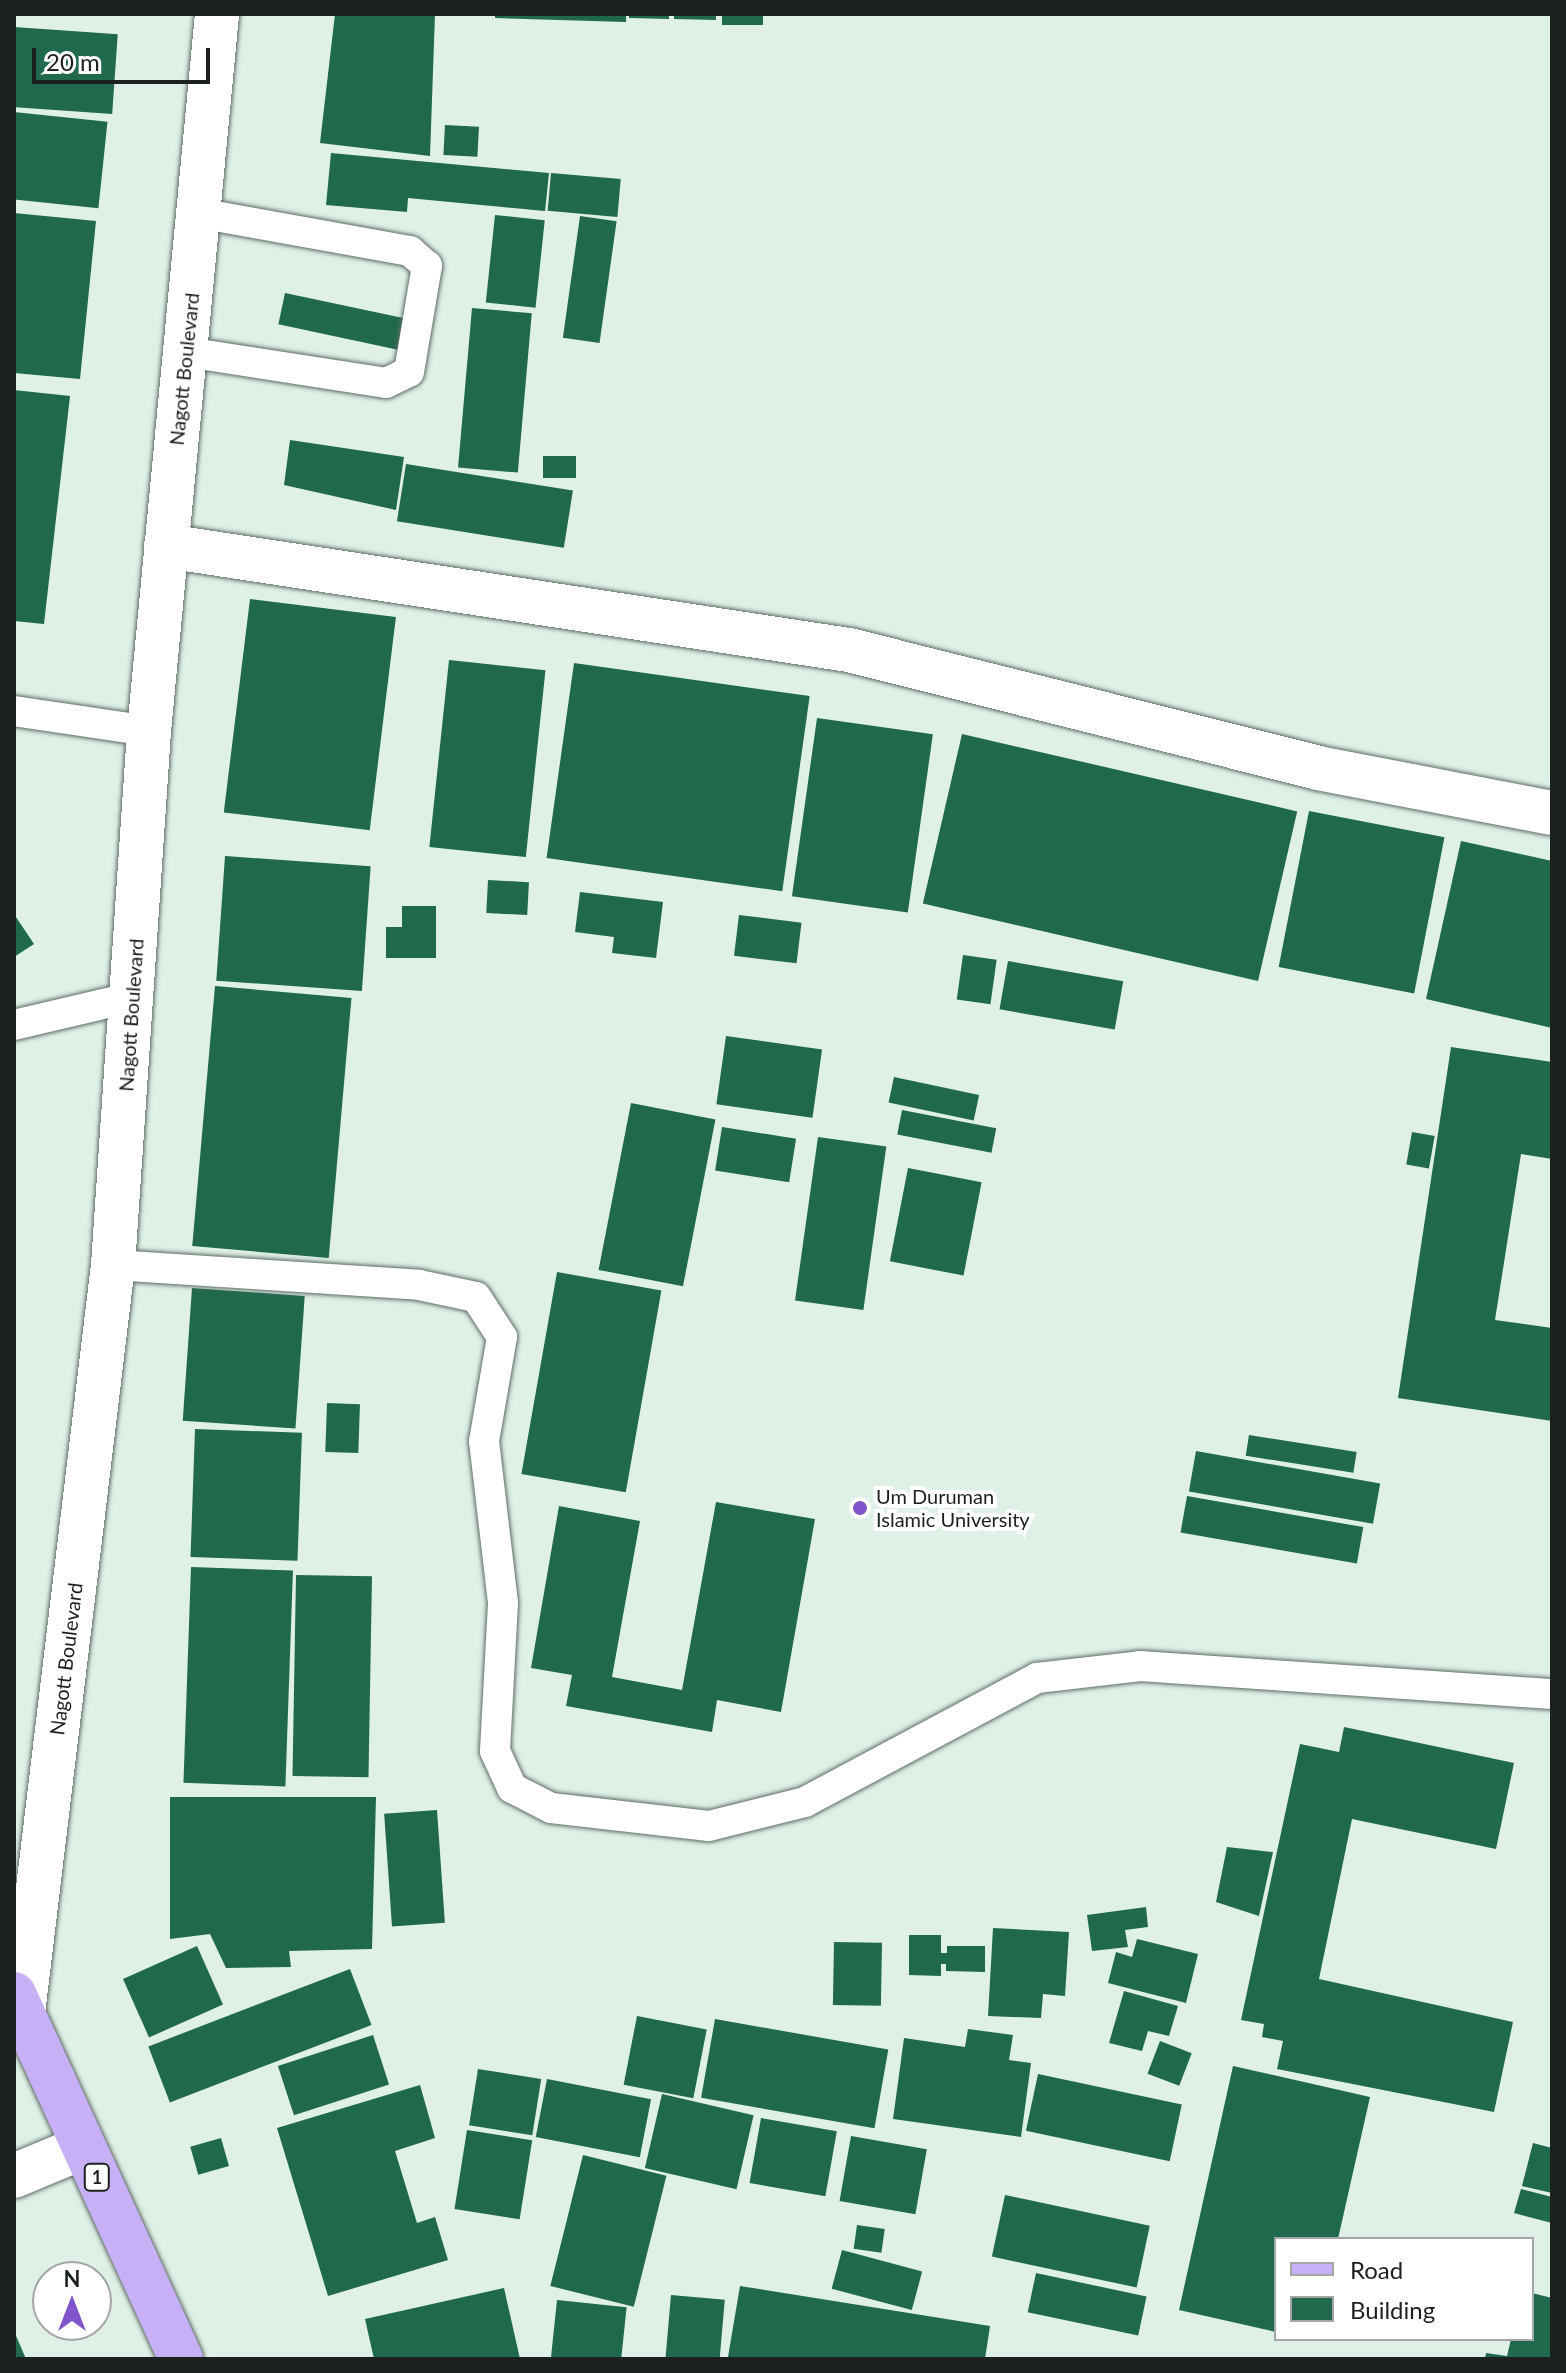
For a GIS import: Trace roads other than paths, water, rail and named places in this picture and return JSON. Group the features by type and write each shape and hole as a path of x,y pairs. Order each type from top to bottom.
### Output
{"main road":[{"name":"1","path":"18,2004 181,2359"}],"street":[{"name":"Nagott Boulevard","path":"18,2004 113,1265 149,731 217,14"},
{"path":"166,546 849,650 1318,768 1552,813"},
{"path":"14,2176 83,2147"}],"lane":[{"path":"186,352 386,383 409,372 427,266 410,251 199,213"},
{"path":"14,711 149,731"},
{"path":"14,1025 133,997"},
{"path":"113,1265 419,1285 476,1297 502,1337 484,1441 503,1603 495,1751 512,1788 551,1808 709,1826 805,1802 1037,1678 1140,1666 1552,1694"}],"place":[{"name":"Um Duruman Islamic University","path":"860,1508"}]}
